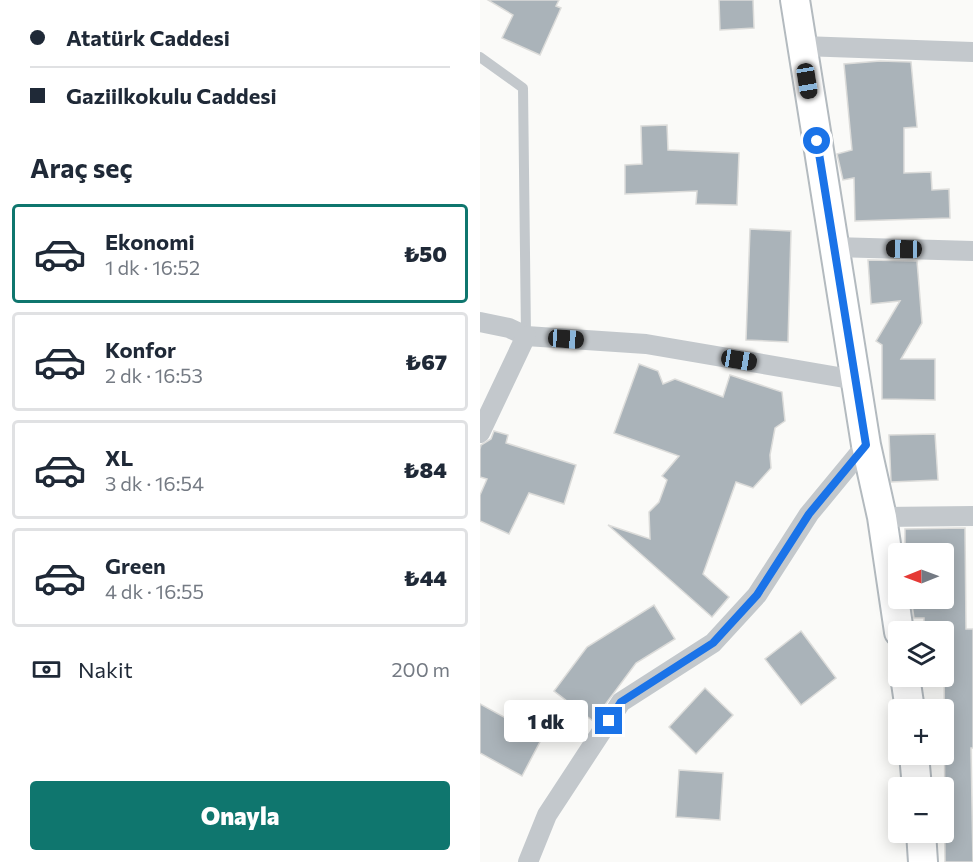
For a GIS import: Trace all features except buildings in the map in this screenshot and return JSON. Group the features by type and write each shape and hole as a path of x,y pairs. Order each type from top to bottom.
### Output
{"street":[{"path":"795,0 866,445 882,517 896,621"},
{"path":"802,46 973,52"},
{"path":"834,247 973,251"},
{"path":"480,322 509,328 526,336 646,344 856,380"},
{"path":"480,433 526,336"},
{"path":"528,862 547,815 621,702 713,643 757,595 809,514 866,445"},
{"path":"882,517 973,516"},
{"path":"922,843 923,862"}],"lane":[{"path":"480,57 523,88 526,336"}],"route":[{"path":"609,721 621,702 713,643 757,595 809,514 866,445 817,141"}]}
